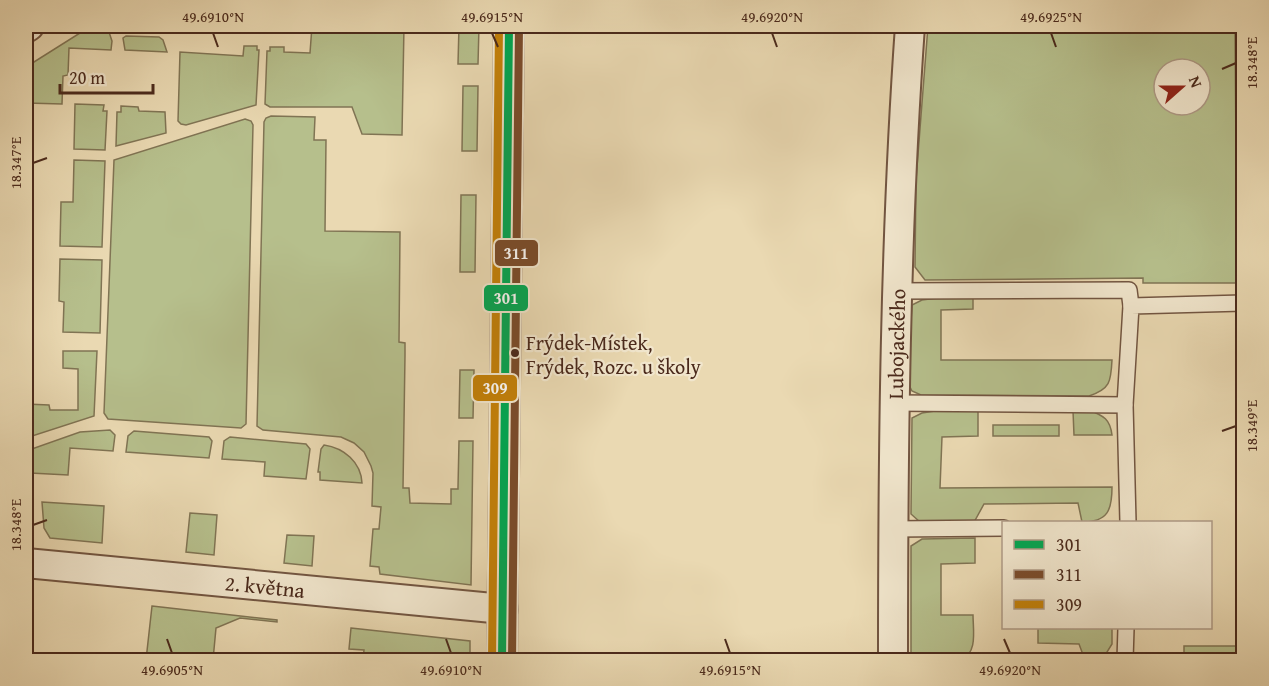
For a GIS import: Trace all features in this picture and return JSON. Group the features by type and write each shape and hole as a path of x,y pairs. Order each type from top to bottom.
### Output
{"street":[{"path":"502,660 509,26"},
{"name":"Lubojackého","path":"893,660 897,291 903,120 910,26"},
{"name":"2. května","path":"26,564 503,609"}],"lane":[{"path":"897,291 1130,291 1125,405 1128,521"},
{"path":"1131,306 1243,303"},
{"path":"894,403 1125,405"},
{"path":"893,529 1002,528"},
{"path":"1125,660 1126,629"}],"green space":[{"path":"91,26 107,26 112,41 111,50 69,48 68,75 63,76 62,104 26,103 26,67"},
{"path":"312,26 404,26 402,135 362,134 352,107 270,107 265,104 267,51 270,51 270,47 284,47 284,52 310,53"},
{"path":"459,26 479,26 478,64 458,64"},
{"path":"928,26 1235,26 1237,283 1143,283 1143,278 925,280 915,267 916,180"},
{"path":"126,36 159,37 163,40 167,52 125,50 123,38"},
{"path":"244,46 257,46 259,50 256,105 186,125 181,124 178,121 180,52 243,56"},
{"path":"463,86 478,86 477,151 462,151"},
{"path":"75,104 104,105 103,111 107,111 105,150 74,149"},
{"path":"121,106 138,107 139,111 165,112 166,133 116,146 117,112 121,112"},
{"path":"271,116 315,117 314,140 326,140 325,231 400,232 399,342 405,343 403,488 409,488 410,503 451,504 451,489 458,489 459,441 473,441 471,585 380,574 379,567 370,566 373,529 379,529 381,507 372,506 373,473 364,452 354,443 341,437 263,430 257,426 264,122"},
{"path":"245,119 251,121 253,125 246,424 241,428 108,419 104,413 114,160"},
{"path":"74,160 105,161 102,247 60,246 61,202 73,202"},
{"path":"461,195 476,195 475,272 460,272"},
{"path":"60,259 102,260 100,333 63,332 64,302 59,301"},
{"path":"973,298 973,309 941,310 941,360 1112,360 1108,384 1101,391 1089,396 921,395 912,391 907,381 912,305 922,300"},
{"path":"63,351 97,351 94,416 26,438 26,404 49,405 50,410 78,410 78,369 63,368"},
{"path":"460,370 474,370 473,418 459,418"},
{"path":"1089,410 1105,419 1110,425 1112,435 1074,435 1073,411"},
{"path":"978,411 978,436 942,437 940,488 1112,487 1111,502 1107,513 1098,520 1082,521 1078,503 984,504 973,524 920,522 911,514 912,418 922,413"},
{"path":"993,425 1059,425 1059,436 993,436"},
{"path":"110,430 115,435 113,451 70,448 68,475 30,473 26,467 26,451 80,432"},
{"path":"134,431 209,437 212,441 209,458 126,452 128,436"},
{"path":"230,437 306,444 310,449 306,479 264,476 265,462 222,459 224,441"},
{"path":"324,445 338,449 350,457 361,475 362,483 320,480 320,472 318,472 321,449"},
{"path":"42,502 104,506 102,543 50,538 44,528"},
{"path":"190,513 217,515 214,555 186,552"},
{"path":"287,535 314,536 312,566 284,563"},
{"path":"975,538 975,563 941,564 941,615 973,615 973,640 970,652 961,660 917,660 911,656 911,546 922,539"},
{"path":"152,606 277,620 277,622 240,618 216,628 213,660 146,660"},
{"path":"351,628 470,641 470,660 363,660 364,650 349,649"},
{"path":"1038,629 1112,629 1112,644 1104,657 1096,660 1085,660 1079,644 1038,643"},
{"path":"1184,646 1243,646 1243,660 1184,660"}],"transit line":[{"name":"309","path":"492,660 499,26"},
{"name":"301","path":"502,660 509,26"},
{"name":"311","path":"512,660 519,26"}],"place":[{"name":"Frýdek-Místek, Frýdek, Rozc. u školy","path":"515,353"}]}
